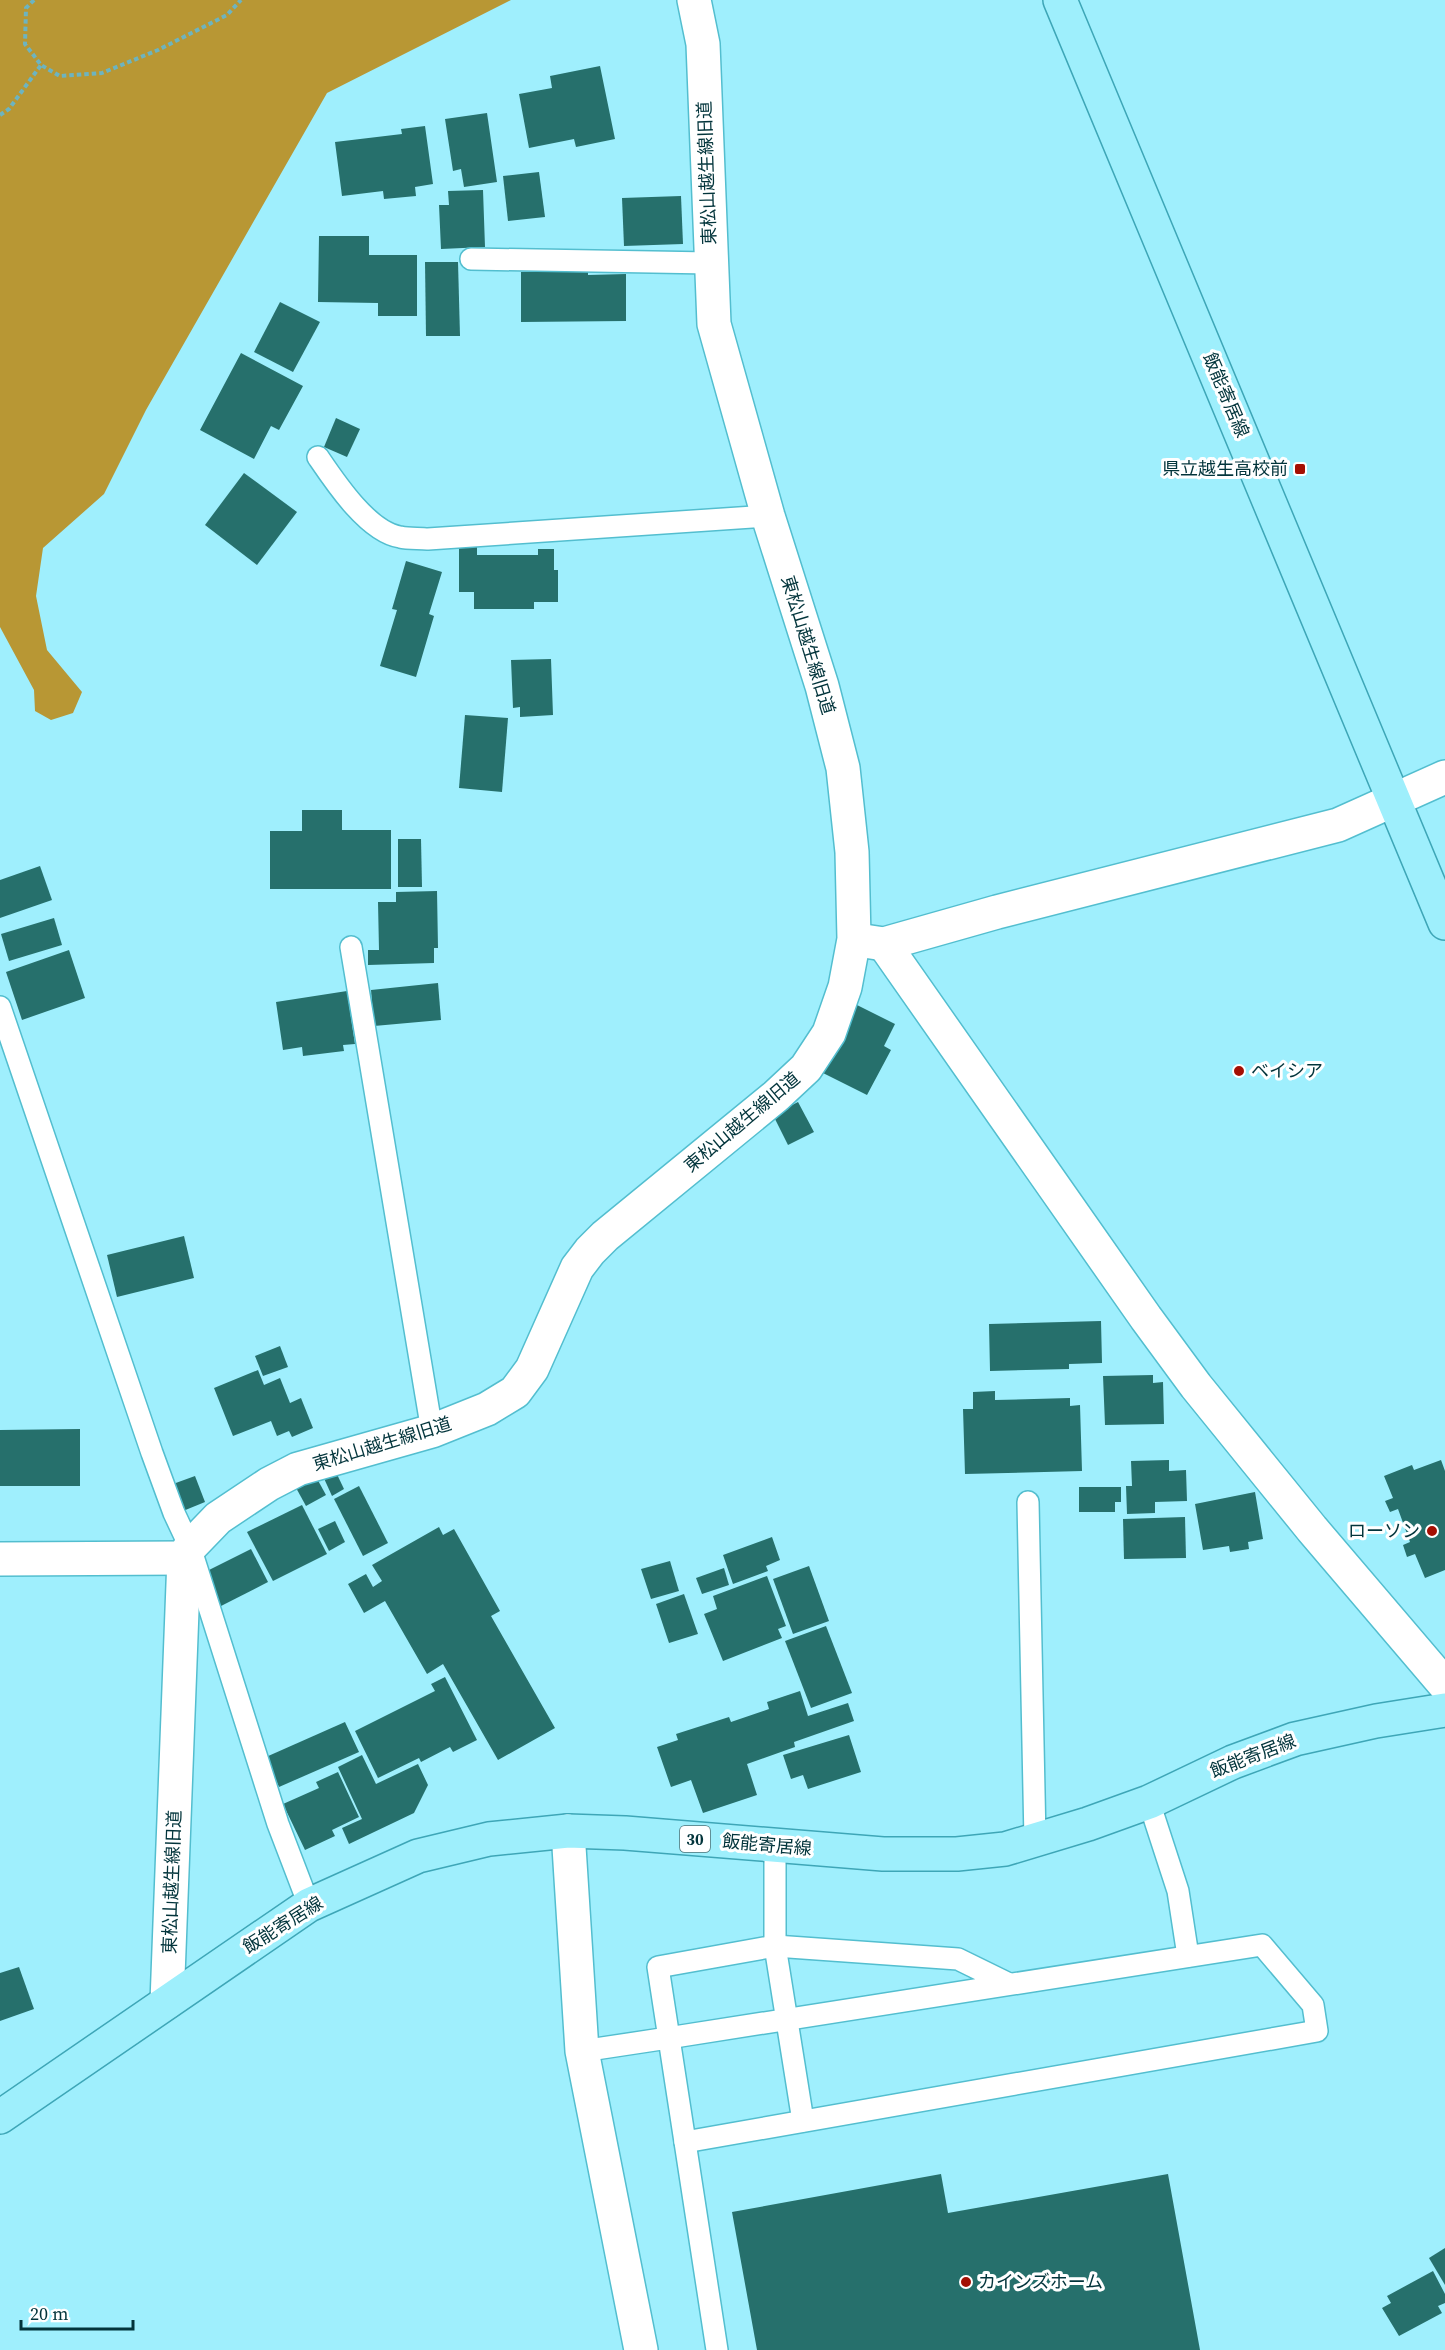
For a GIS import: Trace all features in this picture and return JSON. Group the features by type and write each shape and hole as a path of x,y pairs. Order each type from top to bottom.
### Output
{"main road":[{"name":"飯能寄居線","path":"1060,0 1445,924"},
{"name":"飯能寄居線","path":"0,2117 309,1905 418,1856 489,1839 568,1831 625,1833 883,1854 957,1854 1005,1849 1149,1802 1233,1762 1294,1739 1376,1720 1445,1710"}],"street":[{"name":"東松山越生線旧道","path":"167,2002 187,1552 219,1518 269,1484 298,1469 432,1431 487,1409 514,1392 532,1369 577,1268 590,1251 605,1236 776,1096 806,1068 829,1033 845,987 869,941 852,852 843,768 822,686 768,516 714,324 703,44 694,0"},
{"path":"1445,777 1338,825 998,912 869,941 1196,1386 1312,1529 1445,1685"},
{"path":"0,1558 187,1552"},
{"path":"568,1831 582,2051 641,2350"}],"lane":[{"path":"471,259 710,263"},
{"path":"318,457 359,509 376,525 398,537 428,538 768,516"},
{"path":"351,947 432,1431"},
{"path":"0,1007 278,1824 309,1905"},
{"path":"1028,1502 1035,1840"},
{"path":"1149,1802 1178,1891 1188,1956"},
{"path":"775,1847 775,1946 803,2121"},
{"path":"582,2051 1262,1945 1313,2005 1317,2031 685,2142"},
{"path":"717,2350 658,1967 775,1946 958,1959 1009,1984"}],"path":[{"path":"34,0 26,8 24,44 41,65 60,76 102,73 158,50 227,15 241,0"},
{"path":"0,115 9,109 41,65"}],"shaded area":[{"path":"0,0 511,0 327,93 146,410 104,494 43,548 36,596 47,650 82,692 73,713 51,720 35,711 34,690 0,627"}],"building":[{"path":"600,66 615,139 576,147 574,139 529,148 519,94 552,88 550,76"},
{"path":"487,113 497,182 464,187 461,169 453,171 445,119"},
{"path":"425,126 433,184 415,187 416,196 384,199 383,191 342,196 335,142 402,134 401,129"},
{"path":"539,172 545,217 508,221 503,176"},
{"path":"483,190 485,247 441,249 439,205 449,205 448,191"},
{"path":"681,196 683,244 624,246 622,198"},
{"path":"319,236 369,236 369,255 417,255 417,316 378,316 378,303 318,302"},
{"path":"425,262 458,262 460,336 426,336"},
{"path":"588,271 588,275 626,274 626,321 521,322 521,272"},
{"path":"280,302 320,322 293,372 254,352"},
{"path":"241,353 303,386 279,430 271,426 254,459 200,430"},
{"path":"336,418 360,429 347,457 324,447"},
{"path":"244,473 297,512 257,565 205,525"},
{"path":"459,547 477,547 477,555 538,555 538,549 554,549 554,570 558,570 558,602 534,602 534,609 474,609 474,592 459,592"},
{"path":"406,561 442,572 429,614 434,616 416,677 380,666 397,610 392,609"},
{"path":"551,659 553,715 520,717 520,707 513,708 511,660"},
{"path":"465,715 508,718 502,792 459,788"},
{"path":"302,810 342,810 342,830 391,830 391,889 270,889 270,831 302,831"},
{"path":"398,839 421,839 422,887 398,887"},
{"path":"40,866 52,900 0,918 0,880"},
{"path":"437,891 438,948 434,948 434,963 368,965 368,950 379,950 378,902 396,902 396,892"},
{"path":"54,918 62,945 9,961 1,934"},
{"path":"69,950 85,998 22,1020 6,972"},
{"path":"438,983 441,1020 374,1026 371,990"},
{"path":"347,991 355,1044 343,1045 344,1051 303,1056 302,1047 283,1050 276,1002"},
{"path":"853,1003 895,1024 884,1046 891,1050 867,1095 823,1073 840,1040"},
{"path":"798,1102 814,1132 788,1145 773,1115"},
{"path":"184,1236 194,1278 117,1297 107,1255"},
{"path":"1101,1321 1102,1363 1069,1364 1069,1369 990,1371 989,1324"},
{"path":"280,1346 288,1367 263,1376 255,1356"},
{"path":"258,1370 264,1385 280,1378 290,1403 301,1398 313,1428 292,1437 289,1431 277,1436 271,1421 233,1436 214,1388"},
{"path":"1153,1375 1153,1383 1163,1382 1164,1424 1105,1425 1103,1376"},
{"path":"995,1391 995,1400 1070,1398 1070,1406 1080,1405 1082,1471 965,1474 963,1409 973,1409 973,1392"},
{"path":"80,1429 80,1486 0,1486 0,1430"},
{"path":"1169,1460 1169,1471 1186,1470 1187,1501 1155,1502 1155,1513 1127,1514 1126,1486 1132,1486 1131,1461"},
{"path":"1441,1460 1445,1471 1445,1570 1425,1578 1415,1554 1407,1557 1403,1545 1410,1542 1398,1509 1390,1512 1385,1501 1393,1498 1384,1476 1412,1465 1414,1470"},
{"path":"334,1468 344,1489 332,1496 322,1474"},
{"path":"315,1475 326,1495 306,1506 295,1486"},
{"path":"195,1476 205,1502 183,1511 173,1484"},
{"path":"359,1486 388,1543 363,1556 334,1499"},
{"path":"1079,1487 1121,1487 1121,1502 1115,1502 1115,1512 1079,1512"},
{"path":"1255,1492 1263,1539 1248,1542 1249,1549 1230,1552 1229,1546 1203,1550 1195,1504"},
{"path":"302,1505 327,1554 273,1581 247,1532"},
{"path":"1185,1517 1186,1558 1124,1559 1123,1519"},
{"path":"335,1521 345,1542 329,1551 318,1529"},
{"path":"439,1527 443,1535 454,1529 500,1611 491,1616 555,1728 498,1760 443,1664 427,1674 385,1601 364,1613 348,1584 366,1574 373,1587 382,1581 372,1565"},
{"path":"772,1537 780,1560 766,1566 768,1571 733,1584 723,1555"},
{"path":"251,1549 268,1582 221,1606 205,1572"},
{"path":"670,1561 679,1591 651,1599 641,1569"},
{"path":"809,1566 829,1621 793,1634 773,1579"},
{"path":"724,1568 729,1585 702,1594 696,1578"},
{"path":"767,1576 786,1626 778,1629 782,1638 723,1661 704,1614 717,1609 713,1596"},
{"path":"684,1594 698,1634 669,1643 656,1604"},
{"path":"826,1626 852,1693 811,1708 785,1641"},
{"path":"445,1677 477,1740 453,1752 450,1747 421,1762 419,1758 378,1778 355,1731 435,1691 431,1684"},
{"path":"800,1691 808,1716 848,1703 854,1721 794,1742 795,1747 747,1764 757,1795 703,1813 691,1780 671,1787 657,1747 678,1740 676,1734 729,1717 731,1722 769,1709 767,1702"},
{"path":"345,1722 359,1752 279,1787 266,1757"},
{"path":"849,1735 861,1772 808,1789 803,1775 791,1779 783,1755"},
{"path":"362,1755 376,1784 418,1764 428,1785 414,1813 349,1844 342,1828 362,1819 338,1767"},
{"path":"338,1772 359,1817 332,1830 335,1836 305,1850 283,1804 319,1788 316,1782"},
{"path":"19,1967 34,2009 0,2021 0,1973"},
{"name":"カインズホーム","path":"941,2174 948,2213 1168,2174 1200,2350 757,2350 732,2212"},
{"path":"1445,2248 1445,2285 1429,2258"},
{"path":"1433,2271 1445,2294 1445,2303 1438,2306 1442,2313 1399,2336 1382,2308 1391,2303 1387,2296"}],"place":[{"name":"県立越生高校前","path":"1300,469"},
{"name":"ベイシア","path":"1239,1071"},
{"name":"ローソン","path":"1432,1531"},
{"name":"カインズホーム","path":"966,2282"}]}
